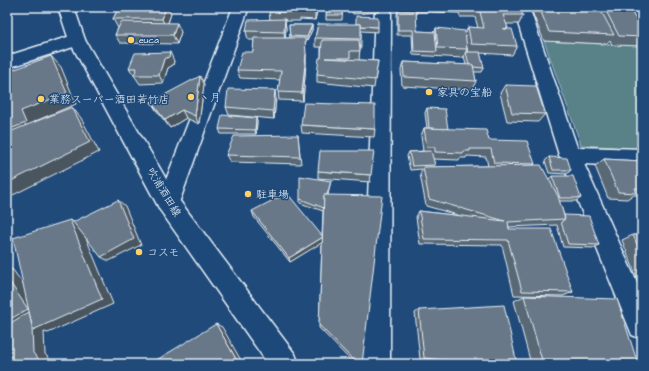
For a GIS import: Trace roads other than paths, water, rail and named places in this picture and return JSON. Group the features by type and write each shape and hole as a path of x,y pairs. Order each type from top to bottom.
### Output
{"street":[{"name":"吹浦酒田線","path":"66,7 77,40 168,203 285,364"},
{"path":"168,203 241,7"},
{"path":"376,364 383,7"},
{"path":"521,7 569,155 642,326"},
{"path":"7,62 77,40"},
{"path":"569,155 642,158"}],"place":[{"name":"euca","path":"131,40"},
{"name":"家具の宝船","path":"429,92"},
{"name":"ヽ月","path":"191,97"},
{"name":"業務スーパー酒田若竹店","path":"41,99"},
{"name":"駐車場","path":"248,194"},
{"name":"コスモ","path":"139,252"}]}
